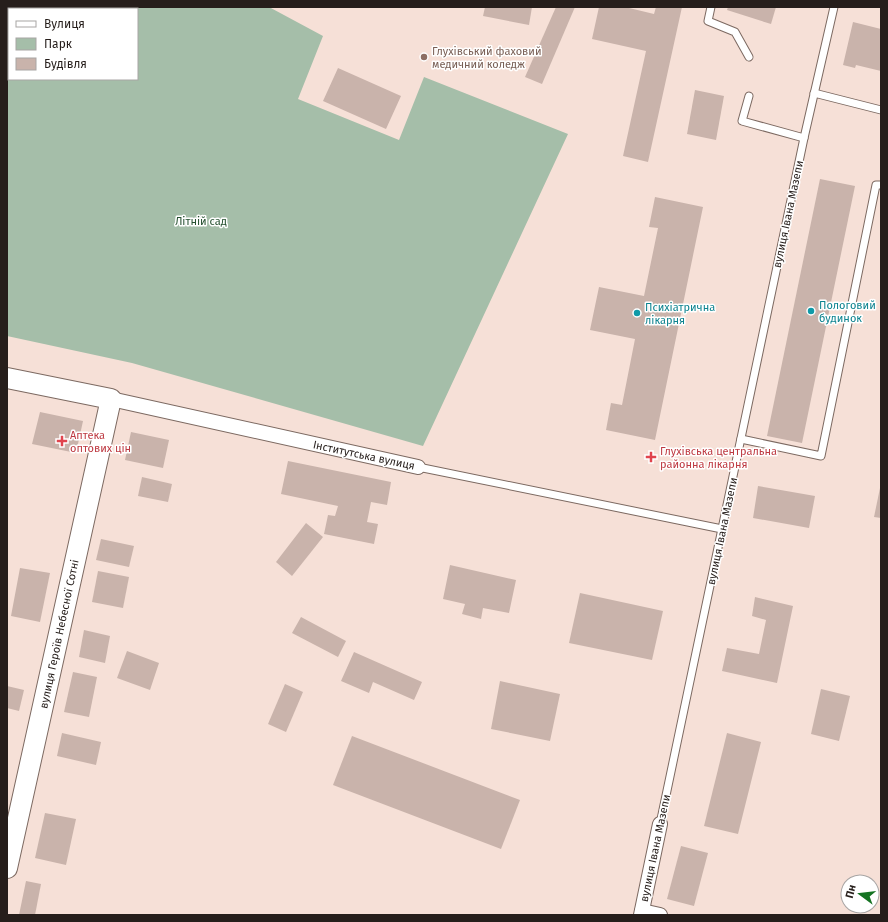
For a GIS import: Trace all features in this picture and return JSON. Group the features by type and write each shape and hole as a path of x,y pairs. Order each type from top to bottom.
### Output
{"street":[{"name":"Інститутська вулиця","path":"7,378 111,399 418,467"},
{"name":"вулиця Героїв Небесної Сотні","path":"7,868 111,399"},
{"name":"вулиця Івана Мазепи","path":"641,913 660,824"},
{"path":"641,913 660,915"}],"lane":[{"path":"711,7 708,20 736,32 749,57"},
{"name":"вулиця Івана Мазепи","path":"660,824 804,138 834,7"},
{"path":"814,93 881,110"},
{"path":"749,96 742,121 804,138"},
{"path":"742,439 821,456 876,185 881,185"},
{"name":"Інститутська вулиця","path":"418,467 722,529"}],"green space":[{"name":"Літній сад","path":"7,7 269,7 323,36 298,99 399,140 424,77 568,134 423,446 132,363 7,336"}],"building":[{"path":"485,7 532,7 529,25 483,16"},
{"path":"556,7 575,7 542,84 525,77"},
{"path":"599,7 625,7 654,14 656,7 682,7 648,162 623,156 646,51 592,39"},
{"path":"728,7 776,7 771,24 727,10"},
{"path":"853,22 881,29 881,71 856,65 855,68 843,65"},
{"path":"338,68 401,96 386,129 323,101"},
{"path":"695,90 724,96 716,140 687,134"},
{"name":"Пологовий будинок","path":"820,179 855,186 802,443 767,436"},
{"name":"Психіатрична лікарня","path":"655,197 703,207 655,440 606,430 611,403 622,405 635,339 590,330 599,287 644,296 658,228 649,227"},
{"path":"40,412 83,421 76,453 32,444"},
{"path":"131,432 169,440 163,468 125,460"},
{"path":"288,461 391,482 387,505 371,502 367,522 378,524 374,544 324,534 328,515 335,516 338,506 281,494"},
{"path":"142,477 172,484 168,502 138,496"},
{"path":"758,486 815,496 809,528 753,518"},
{"path":"881,488 881,518 874,517"},
{"path":"306,523 323,537 292,576 276,562"},
{"path":"101,539 134,546 129,567 96,560"},
{"path":"450,565 516,580 509,613 483,608 481,619 462,614 465,604 443,599"},
{"path":"20,568 50,573 40,622 11,616"},
{"path":"98,571 129,577 123,608 92,602"},
{"path":"580,593 663,611 652,660 569,643"},
{"path":"755,597 793,606 777,683 722,671 727,648 759,654 766,620 752,616"},
{"path":"301,617 346,641 338,657 292,633"},
{"path":"84,630 110,636 105,663 79,657"},
{"path":"127,651 159,663 150,690 117,678"},
{"path":"354,652 422,682 414,700 373,682 369,693 341,681"},
{"path":"73,672 97,677 89,717 64,712"},
{"path":"500,681 560,694 550,741 491,729"},
{"path":"285,684 303,692 286,732 268,724"},
{"path":"7,686 24,690 19,711 7,708"},
{"path":"821,689 850,696 839,741 811,734"},
{"path":"62,733 101,742 96,765 57,756"},
{"path":"727,733 761,742 738,834 704,826"},
{"path":"352,736 520,800 501,849 333,785"},
{"path":"45,813 76,819 66,865 35,858"},
{"path":"681,846 708,853 694,906 667,899"},
{"path":"26,881 41,884 35,915 19,915"}],"place":[{"name":"Глухівський фаховий медичний коледж","path":"424,57"},
{"name":"Пологовий будинок","path":"811,311"},
{"name":"Психіатрична лікарня","path":"637,313"},
{"name":"Аптека оптових цін","path":"62,441"},
{"name":"Глухівська центральна районна лікарня","path":"651,457"}]}
